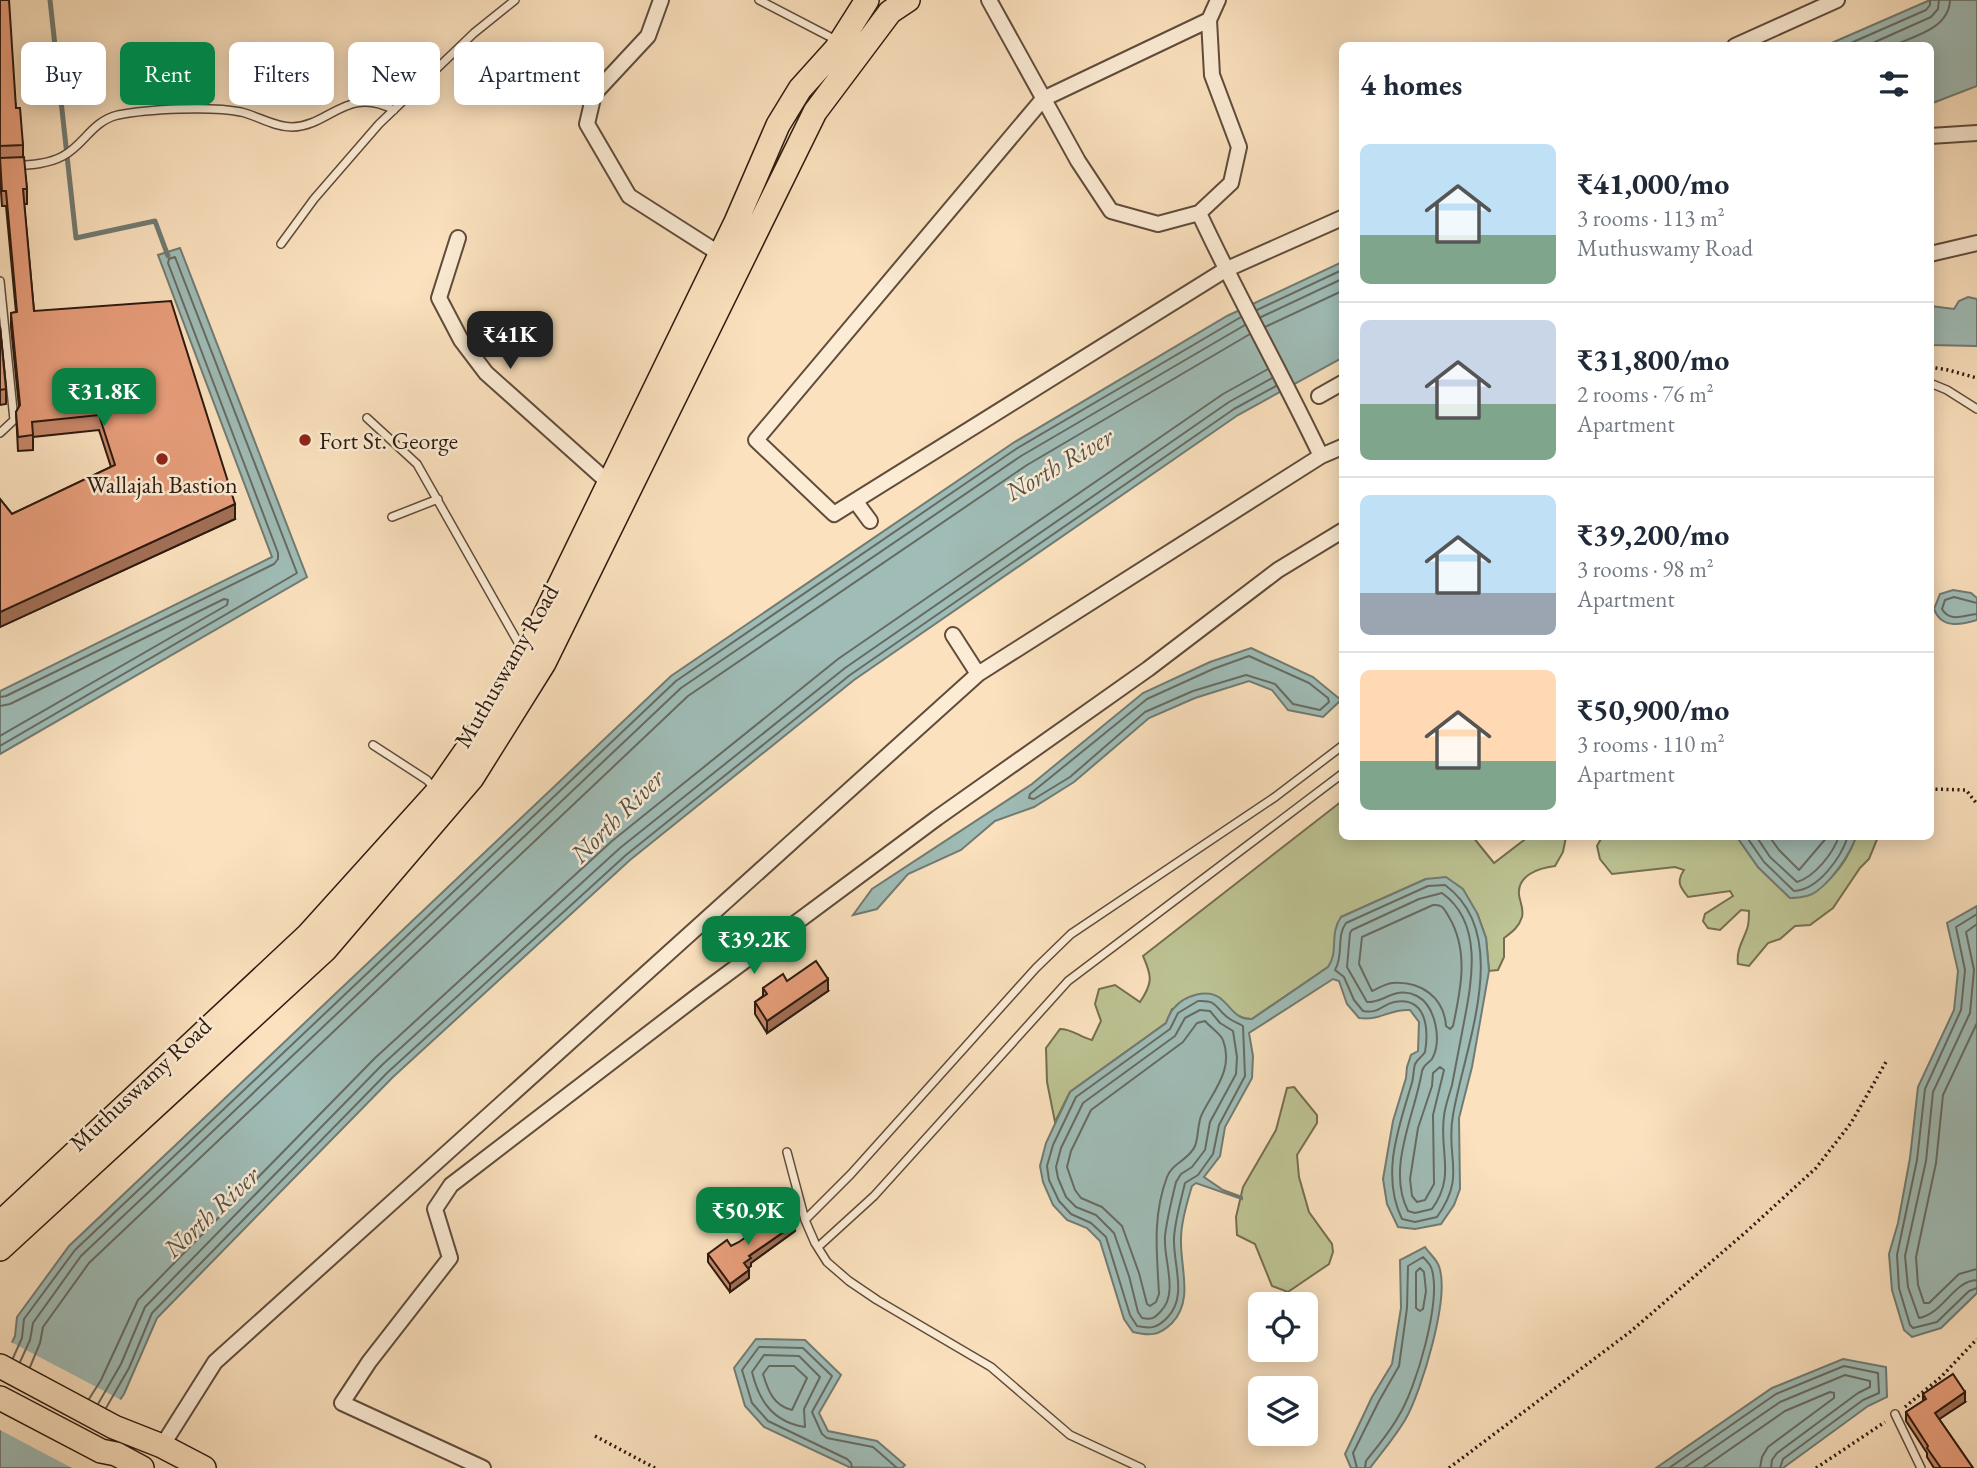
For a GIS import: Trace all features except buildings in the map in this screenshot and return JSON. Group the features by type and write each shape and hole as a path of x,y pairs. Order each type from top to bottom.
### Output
{"main road":[{"path":"841,42 851,0"},
{"name":"Muthuswamy Road","path":"0,1249 325,950 444,797 509,689 720,254 778,125 800,89 841,42 867,0"},
{"name":"Muthuswamy Road","path":"0,1223 309,935 444,797 472,778 544,663 816,112 890,12 908,0"},
{"path":"0,1366 114,1427 163,1446 204,1468"},
{"path":"0,1398 102,1451 116,1454 142,1468"}],"street":[{"path":"661,0 648,36 594,94 587,124 629,195 720,254"},
{"path":"989,0 1078,161 1111,211 1158,224 1199,213 1231,183 1239,148 1212,75 1209,20 1218,0"},
{"path":"1744,42 1838,0"},
{"path":"1209,20 1043,99 756,440 834,514 1225,270 1339,219"},
{"path":"1934,136 1977,133"},
{"path":"1199,213 1225,270 1321,456"},
{"path":"458,238 439,298 461,340 485,373 609,483"},
{"path":"1934,253 1977,243"},
{"path":"1319,396 1339,385"},
{"path":"163,1446 215,1362 978,674 1321,456 1339,448"},
{"path":"856,502 870,521"},
{"path":"483,1468 342,1403 369,1362 450,1258 435,1209 451,1185 700,994 926,826 1148,669 1278,570 1339,533"},
{"path":"953,635 978,674"}],"lane":[{"path":"281,244 314,199 394,110 474,33 515,0"},
{"path":"759,0 841,42"},
{"path":"0,167 62,157 95,125 115,116 142,111 243,112 292,127 303,125 348,105 363,102 385,105 394,110"},
{"path":"0,281 14,420 0,433"},
{"path":"1934,385 1977,408"},
{"path":"367,418 417,464 525,654"},
{"path":"392,517 438,499"},
{"path":"373,745 427,780 444,797"},
{"path":"805,1220 851,1174 1036,968 1071,934 1275,797 1339,748"},
{"path":"818,1247 874,1196 1068,981 1339,776"},
{"path":"787,1152 805,1220 827,1262 877,1300 991,1367 1070,1435 1141,1468"},
{"path":"1895,1414 1921,1468"}],"path":[{"path":"1934,368 1977,378"},
{"path":"1934,789 1966,790 1977,804"},
{"path":"1449,1468 1629,1332 1816,1168 1851,1122 1886,1062"},
{"path":"595,1436 655,1468"}],"green space":[{"path":"1339,803 1339,840 1475,840 1494,863 1524,840 1565,840 1563,852 1555,866 1536,871 1522,882 1519,895 1522,917 1504,938 1504,957 1498,970 1489,971 1486,938 1477,913 1426,879 1341,917 1333,960 1328,967 1252,1019 1238,1015 1220,998 1172,1009 1166,1023 1070,1092 1055,1122 1047,1082 1046,1048 1060,1029 1092,1040 1101,1021 1095,1004 1099,989 1115,985 1140,1002 1150,979 1143,956"},
{"path":"1600,840 1739,840 1758,867 1790,898 1812,892 1831,878 1855,840 1877,840 1869,859 1833,908 1810,925 1795,926 1780,939 1768,943 1749,966 1738,964 1738,959 1748,927 1749,911 1741,910 1720,930 1708,928 1703,921 1705,914 1733,896 1730,891 1688,897 1680,884 1684,870 1675,867 1612,874 1600,859 1597,846"},
{"path":"1294,1087 1317,1115 1317,1123 1297,1155 1299,1177 1309,1212 1332,1244 1333,1252 1329,1264 1288,1292 1272,1286 1255,1244 1237,1235 1236,1217 1243,1187 1276,1130 1287,1088"}],"water":[{"path":"1930,0 1977,0 1977,86 1934,102 1934,42 1834,42"},
{"path":"180,248 307,577 0,754 0,691 272,557 158,255"},
{"name":"North River","path":"1339,263 1339,360 1238,415 854,680 630,860 393,1077 157,1318 124,1394 72,1468 0,1468 0,1368 15,1336 17,1317 69,1246 671,676 1013,443 1227,316"},
{"path":"1968,297 1977,299 1977,346 1934,345 1934,306 1954,309 1959,301"},
{"path":"1953,590 1971,593 1977,598 1977,620 1952,624 1941,620 1937,615 1934,609 1940,594"},
{"path":"1251,648 1313,677 1339,698 1339,702 1323,717 1288,710 1272,690 1249,681 1195,698 1149,718 1074,782 1034,807 995,821 961,850 908,874 877,909 853,915 872,889 1032,784 1143,693 1210,662"},
{"path":"1739,840 1854,840 1829,880 1808,896 1790,898 1758,867"},
{"path":"1446,877 1463,889 1477,913 1486,938 1489,971 1472,1067 1459,1118 1460,1189 1454,1205 1441,1224 1415,1229 1398,1227 1387,1204 1383,1179 1393,1121 1407,1067 1411,1055 1418,1051 1419,1022 1410,1010 1373,1018 1359,1018 1347,1004 1339,981 1333,979 1249,1033 1253,1056 1252,1078 1225,1127 1220,1156 1204,1177 1242,1199 1196,1183 1192,1186 1181,1232 1184,1294 1179,1314 1158,1333 1133,1332 1124,1319 1100,1241 1087,1228 1067,1220 1053,1205 1043,1182 1040,1166 1046,1143 1070,1092 1166,1023 1174,1008 1190,997 1215,995 1238,1015 1252,1019 1328,967 1333,955 1335,930 1341,917 1426,879"},
{"path":"1977,906 1977,1293 1941,1328 1912,1337 1904,1330 1892,1290 1889,1254 1898,1223 1910,1158 1918,1087 1954,1010 1958,971 1947,923"},
{"path":"1425,1247 1438,1264 1441,1297 1433,1343 1419,1388 1405,1420 1370,1468 1351,1468 1345,1454 1372,1397 1392,1364 1401,1308 1400,1260"},
{"path":"756,1339 805,1340 841,1375 819,1413 828,1431 877,1441 905,1465 902,1468 849,1467 764,1427 745,1406 734,1368"},
{"path":"1843,1359 1886,1367 1887,1397 1868,1406 1783,1468 1656,1468 1772,1388"}],"pier":[{"path":"9,1341 123,1401 76,1468 0,1430 0,1360"}],"waterway":[{"path":"50,0 76,238 155,221 168,256"}],"place":[{"name":"Fort St. George","path":"305,440"},
{"name":"Wallajah Bastion","path":"162,459"}]}
